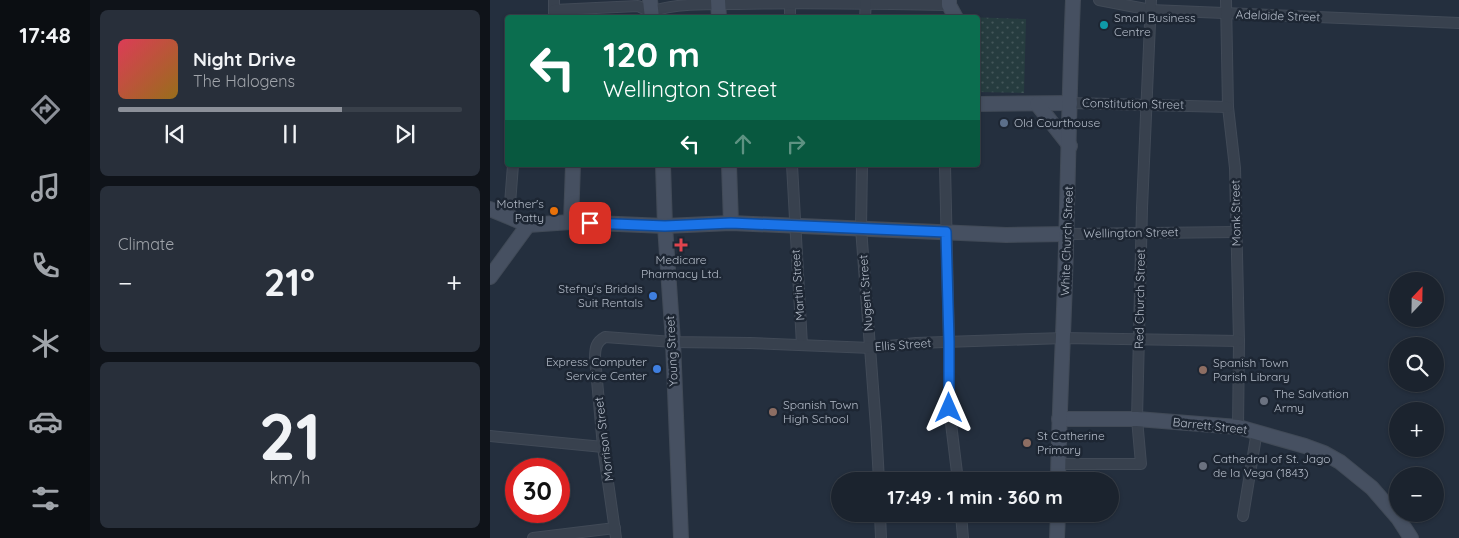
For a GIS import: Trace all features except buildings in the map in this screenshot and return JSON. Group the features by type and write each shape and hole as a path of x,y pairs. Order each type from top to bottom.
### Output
{"street":[{"name":"White Church Street","path":"1058,472 1064,338 1073,0"},
{"name":"Adelaide Street","path":"1099,0 1226,14 1459,23"},
{"name":"Monk Street","path":"1226,0 1228,107 1235,168 1239,341 1238,427"},
{"path":"790,1 790,15"},
{"path":"554,9 638,6 651,10 790,1 949,2 955,15"},
{"path":"865,15 866,2"},
{"name":"Red Church Street","path":"1058,464 1141,464 1137,419 1141,233 1151,5"},
{"name":"Constitution Street","path":"980,104 1070,103 1228,107"},
{"path":"1037,104 1070,146"},
{"path":"509,217 513,167"},
{"path":"571,222 573,167"},
{"name":"Young Street","path":"663,167 680,538"},
{"path":"729,167 731,223"},
{"name":"Martin Street","path":"792,167 802,345"},
{"name":"Nugent Street","path":"862,167 861,228 878,472"},
{"path":"945,167 949,408 957,472"},
{"name":"Wellington Street","path":"490,208 528,225 571,222 665,226 731,223 1006,235 1236,232"},
{"path":"490,277 528,225"},
{"name":"Ellis Street","path":"599,341 605,336 672,342 871,348 916,343 1064,338 1239,341"},
{"name":"Morrison Street","path":"599,341 595,348 595,358 604,447 616,533"},
{"name":"Barrett Street","path":"1059,419 1137,419 1238,427 1324,453 1340,462 1372,488 1398,518 1411,538"},
{"path":"1242,516 1257,432"},
{"path":"490,436 604,447"},
{"path":"880,522 881,538"},
{"path":"962,522 963,538"},
{"path":"1057,538 1058,522"},
{"path":"533,538 616,533"}],"green space":[{"path":"980,17 1026,19 1024,93 980,92"}],"place":[{"name":"Small Business Centre","path":"1104,25"},
{"name":"Old Courthouse","path":"1004,123"},
{"name":"Mother's Patty","path":"554,211"},
{"name":"Medicare Pharmacy Ltd.","path":"681,245"},
{"name":"Stefny's Bridals Suit Rentals","path":"653,296"},
{"name":"Express Computer Service Center","path":"657,369"},
{"name":"Spanish Town Parish Library","path":"1203,370"},
{"name":"The Salvation Army","path":"1264,401"},
{"name":"Spanish Town High School","path":"773,412"},
{"name":"St Catherine Primary","path":"1027,443"},
{"name":"Cathedral of St. Jago de la Vega (1843)","path":"1203,466"}],"route":[{"path":"590,223 665,226 731,223 946,232 949,408"}]}
